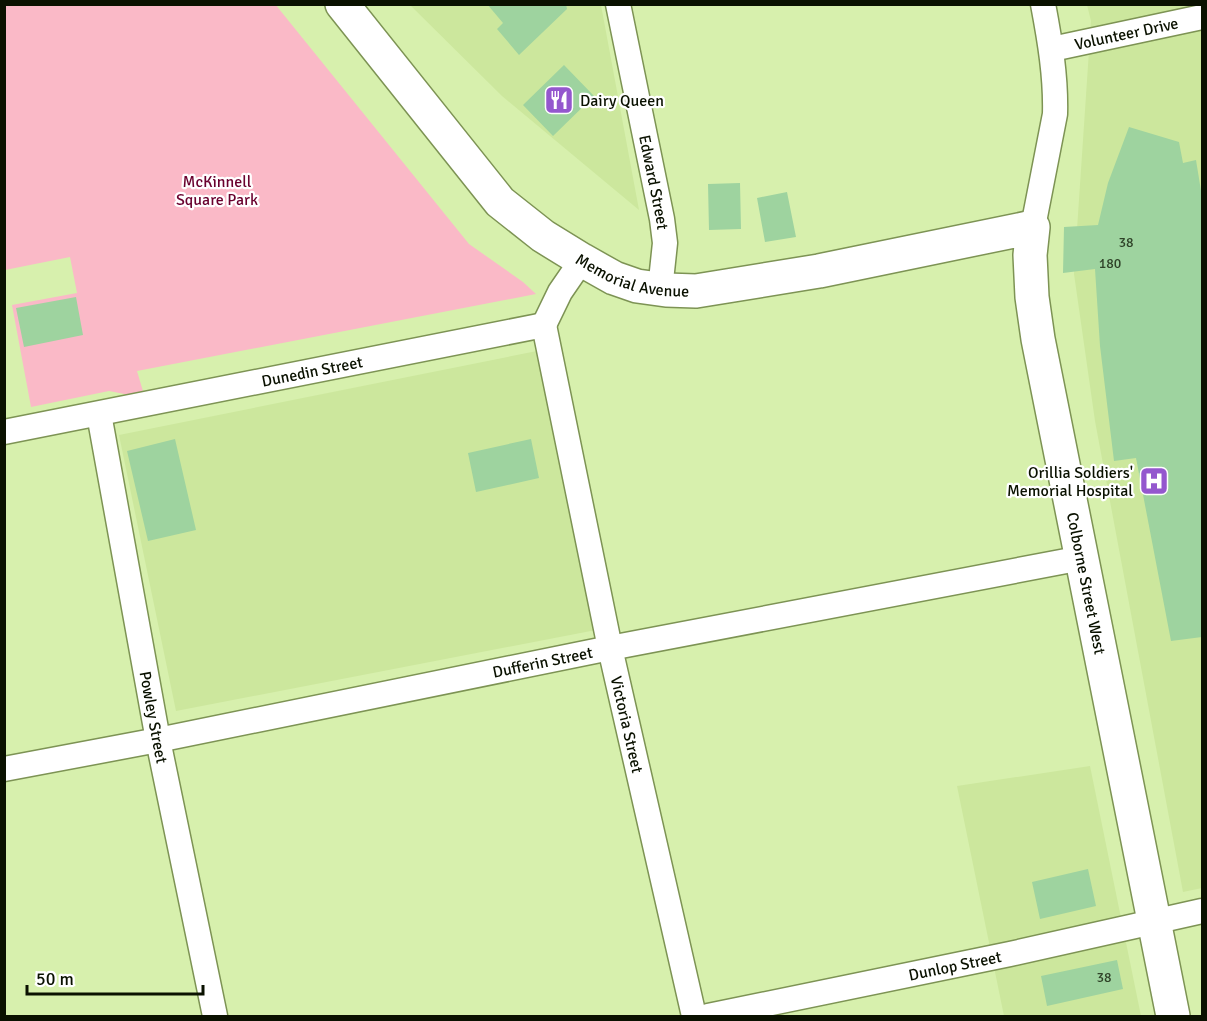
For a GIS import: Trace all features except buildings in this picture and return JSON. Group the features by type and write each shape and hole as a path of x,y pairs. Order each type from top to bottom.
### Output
{"main road":[{"name":"Memorial Avenue","path":"342,4 500,202 543,236 582,260 614,278 637,286 660,290 696,291 819,271 1033,227"},
{"name":"Colborne Street West","path":"1033,227 1030,255 1032,297 1038,339 1173,1017"}],"street":[{"name":"Edward Street","path":"618,4 662,219 665,243 660,290"},
{"name":"Colborne Street West","path":"1033,227 1054,114 1055,95 1052,49 1043,4"},
{"name":"Volunteer Drive","path":"1052,49 1203,16"},
{"path":"544,325 560,292 582,260"},
{"name":"Dunedin Street","path":"4,432 544,325"},
{"name":"Victoria Street","path":"544,325 610,648 694,1017"},
{"name":"Powley Street","path":"99,414 158,740 215,1017"},
{"name":"Dufferin Street","path":"4,769 610,648 1082,558"},
{"name":"Dunlop Street","path":"708,1017 1203,911"}],"shaded area":[{"path":"410,5 601,5 639,210 502,96"},
{"name":"Orillia Soldiers' Memorial Hospital","path":"1087,5 1202,5 1202,888 1183,892 1095,421 1074,274 1091,21"},
{"path":"542,350 596,630 176,711 119,435"},
{"path":"1090,766 1141,1016 1004,1016 957,786"}],"green space":[{"name":"McKinnell Square Park","path":"275,4 469,244 523,282 536,294 137,371 145,398 109,391 31,407 12,305 77,293 70,257 5,270 5,5"}],"place":[{"name":"Dairy Queen","path":"559,100"},
{"name":"Orillia Soldiers' Memorial Hospital","path":"1154,481"}]}
